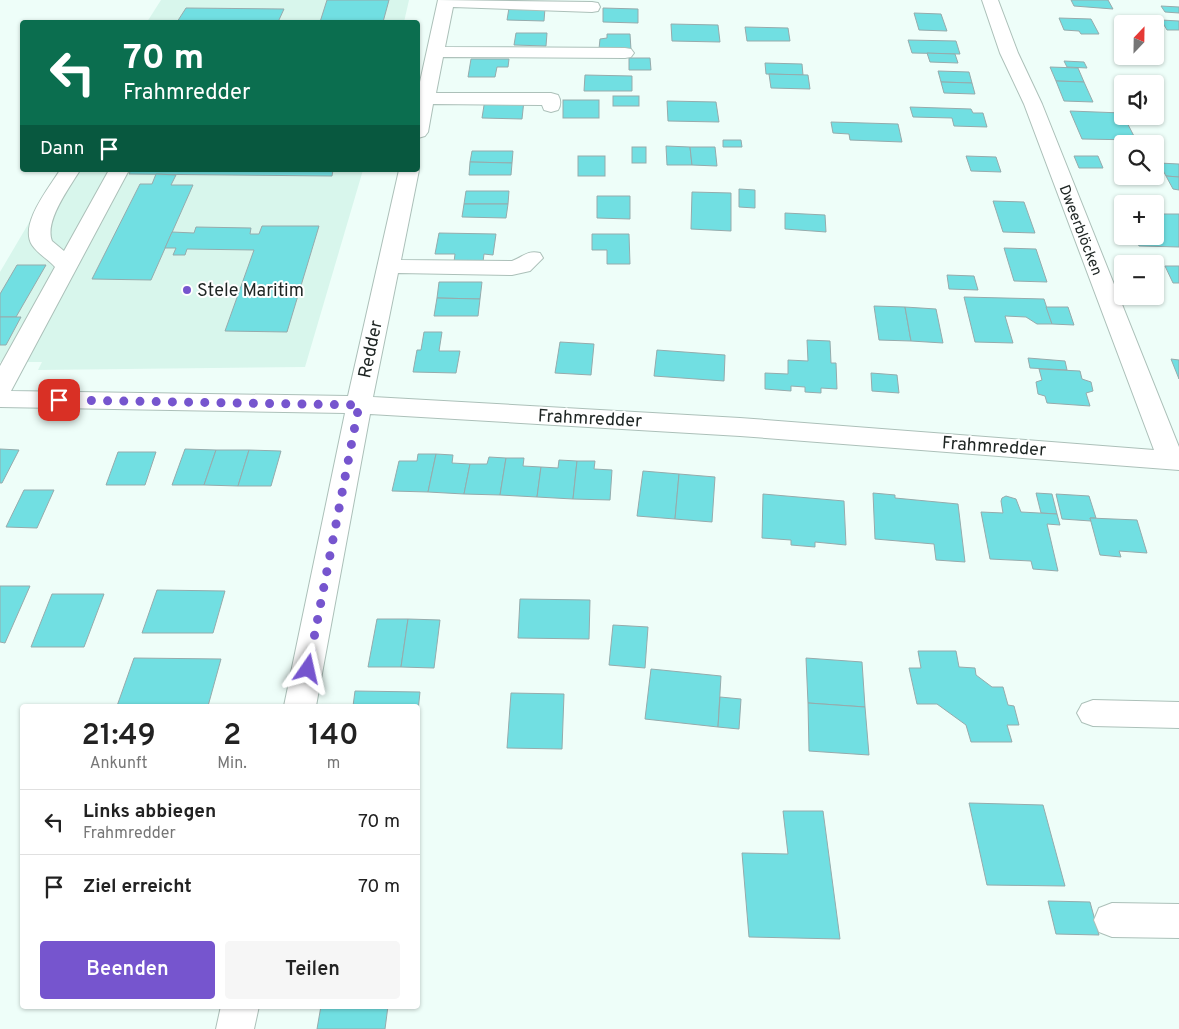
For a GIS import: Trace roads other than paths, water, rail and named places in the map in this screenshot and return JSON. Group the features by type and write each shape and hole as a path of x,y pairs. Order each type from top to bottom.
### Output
{"street":[{"name":"Dweerblöcken","path":"990,0 1009,53 1033,104 1175,460"},
{"path":"420,124 446,1 592,7"},
{"path":"435,52 625,54"},
{"path":"426,98 551,99 551,106"},
{"path":"67,268 61,257 42,244 37,235 39,224 69,172"},
{"path":"0,388 118,172"},
{"name":"Redder","path":"300,704 359,405 409,172"},
{"path":"388,266 512,268 522,266 532,258"},
{"name":"Frahmredder","path":"0,399 359,405 750,428 1175,460"},
{"path":"1093,713 1179,715"},
{"path":"1112,920 1179,921"},
{"path":"235,1029 239,1009"}],"place":[{"name":"Stele Maritim","path":"187,290"}]}
